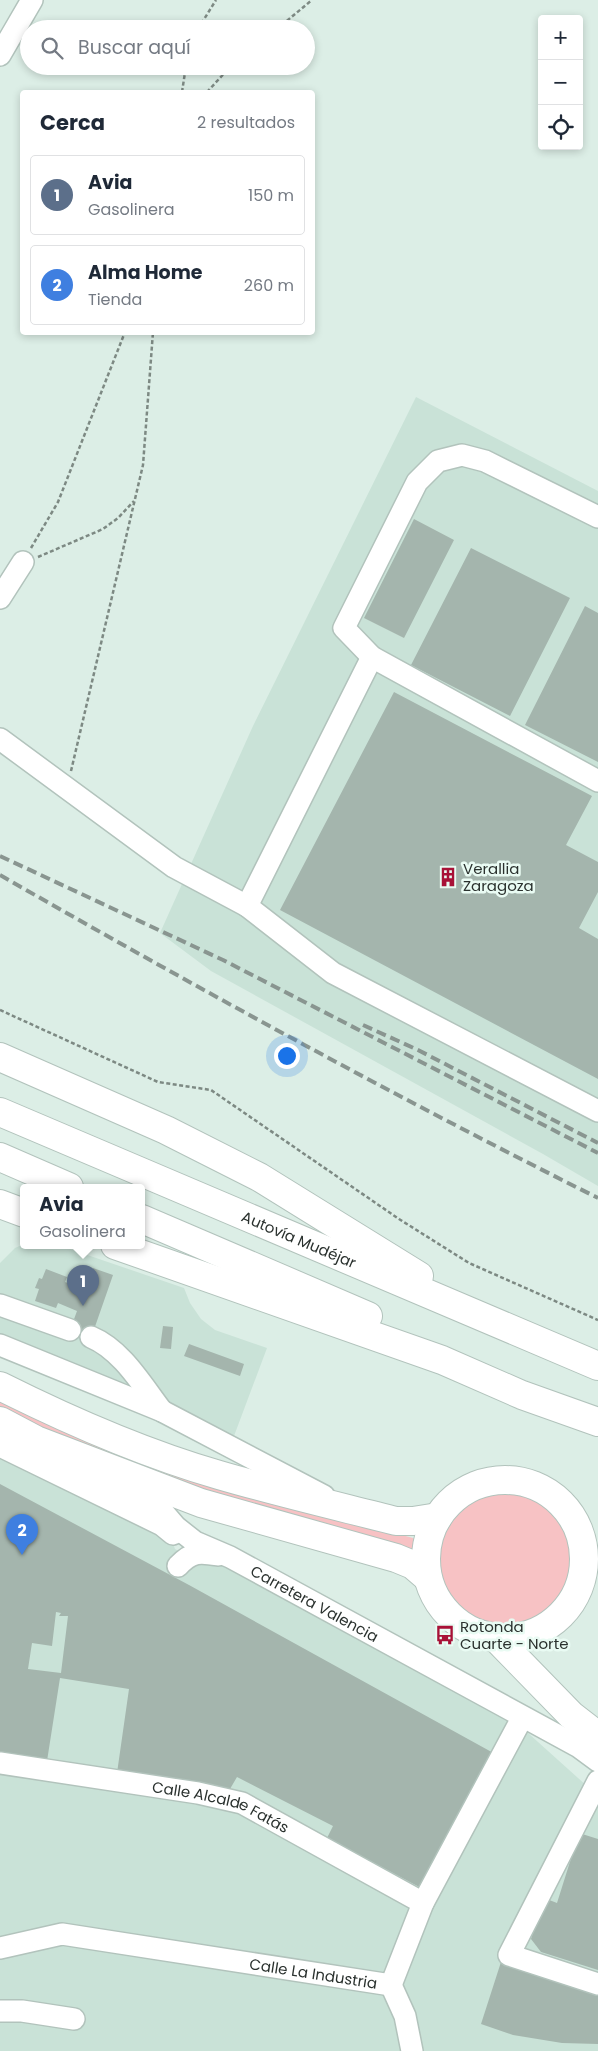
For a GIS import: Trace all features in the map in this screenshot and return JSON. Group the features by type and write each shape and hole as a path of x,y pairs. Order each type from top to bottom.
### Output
{"highway":[{"path":"0,1057 166,1130 259,1176 430,1283 484,1310 510,1330"},
{"name":"Autovía Mudéjar","path":"0,1112 598,1366"},
{"path":"0,1158 62,1184"},
{"path":"0,1204 20,1211"},
{"path":"145,1220 598,1417"},
{"path":"126,1249 442,1360 522,1395 598,1422"},
{"path":"0,1386 77,1422 177,1461 218,1474 396,1521 413,1522 438,1517"},
{"path":"2,1430 36,1440 201,1503 396,1558 413,1565 427,1577"},
{"path":"513,1480 534,1485 553,1496 568,1512 579,1531 591,1559 583,1572 577,1592 566,1608 552,1622 535,1632 516,1638 496,1638 468,1629 450,1616 436,1598 427,1577 426,1556 429,1536 438,1517 452,1500 470,1488 491,1481 513,1480"},
{"path":"496,1638 571,1715 598,1736"}],"street":[{"path":"0,55 26,2"},
{"path":"598,517 485,461 462,455 438,461 416,482 344,628 372,657 598,781"},
{"path":"0,580 23,562"},
{"path":"0,598 23,562"},
{"path":"246,906 372,657"},
{"path":"2,736 66,789 174,867 246,906 333,973 598,1111"},
{"path":"0,1305 70,1330"},
{"path":"91,1337 102,1342 117,1355 133,1372 162,1411"},
{"path":"0,1345 162,1411 347,1508"},
{"path":"2,1430 182,1536 178,1546 178,1566 185,1558 199,1552 230,1557"},
{"name":"Carretera Valencia","path":"36,1440 81,1472 138,1495 158,1506 182,1536 230,1557 522,1718 579,1747 598,1761"},
{"name":"Calle La Industria","path":"0,1948 62,1934 391,1985 423,1903 522,1718"},
{"name":"Calle Alcalde Fatás","path":"0,1763 198,1793 242,1803 423,1903"},
{"path":"598,1781 510,1955 598,1984"},
{"path":"391,1985 405,2016 412,2051"},
{"path":"0,2011 22,2011 74,2019"}],"path":[{"path":"204,20 216,0"},
{"path":"288,20 312,0"},
{"path":"182,90 185,75"},
{"path":"209,90 223,75"},
{"path":"23,562 58,502 124,335"},
{"path":"66,789 143,465 153,335"},
{"path":"23,562 61,548 102,529 118,518 135,500"},
{"path":"0,1010 158,1082 211,1090 399,1219 470,1263 598,1320"}],"shaded area":[{"name":"Verallia Zaragoza","path":"416,397 598,491 598,1186 211,971 160,933 253,726"},
{"path":"20,1246 20,1249 70,1249 184,1288 190,1303 201,1319 215,1330 267,1348 234,1436 175,1409 0,1338 0,1263 15,1248"},
{"path":"0,1394 318,1513 413,1538 416,1540 414,1550 330,1531 239,1505 0,1411"},
{"path":"0,1452 172,1541 175,1549 192,1559 220,1558 507,1714 598,1796 598,2051 0,2051"},
{"path":"504,1493 530,1498 551,1513 566,1534 571,1560 566,1586 551,1607 530,1622 504,1627 478,1622 457,1607 442,1586 437,1560 442,1534 457,1513 478,1498"}],"building":[{"path":"414,519 454,540 404,638 364,618"},
{"path":"471,548 570,598 510,716 411,665"},
{"path":"585,606 598,613 598,762 525,725"},
{"name":"Verallia Zaragoza","path":"394,692 592,796 566,845 598,862 598,892 579,928 598,939 598,1079 280,910"},
{"path":"93,1268 113,1275 90,1341 69,1333 77,1311 58,1303 56,1308 35,1301 39,1289 35,1288 39,1278 42,1279 46,1269 67,1277 65,1282 85,1289"},
{"path":"163,1326 173,1327 171,1349 160,1348"},
{"path":"189,1344 244,1364 240,1376 184,1356"},
{"path":"0,1484 189,1585 497,1755 423,1889 327,1838 333,1826 237,1777 230,1789 117,1773 129,1689 60,1678 47,1761 0,1754","holes":["56,1612 61,1613 59,1616 68,1616 61,1673 28,1669 32,1643 52,1646"]},
{"path":"579,1833 598,1839 598,1970 541,1952 531,1939 544,1898 557,1903"},
{"path":"501,1962 598,1994 598,2044 562,2043 513,2035 481,2024"}],"railway":[{"path":"0,856 223,960 598,1153"},
{"path":"0,875 297,1041 447,1121 598,1198"},
{"path":"363,1025 418,1050 598,1143"}],"place":[{"name":"Verallia Zaragoza","path":"448,877"},
{"name":"Avia","path":"83,1306"},
{"name":"Alma Home","path":"22,1555"},
{"name":"Rotonda Cuarte - Norte","path":"445,1635"}]}
